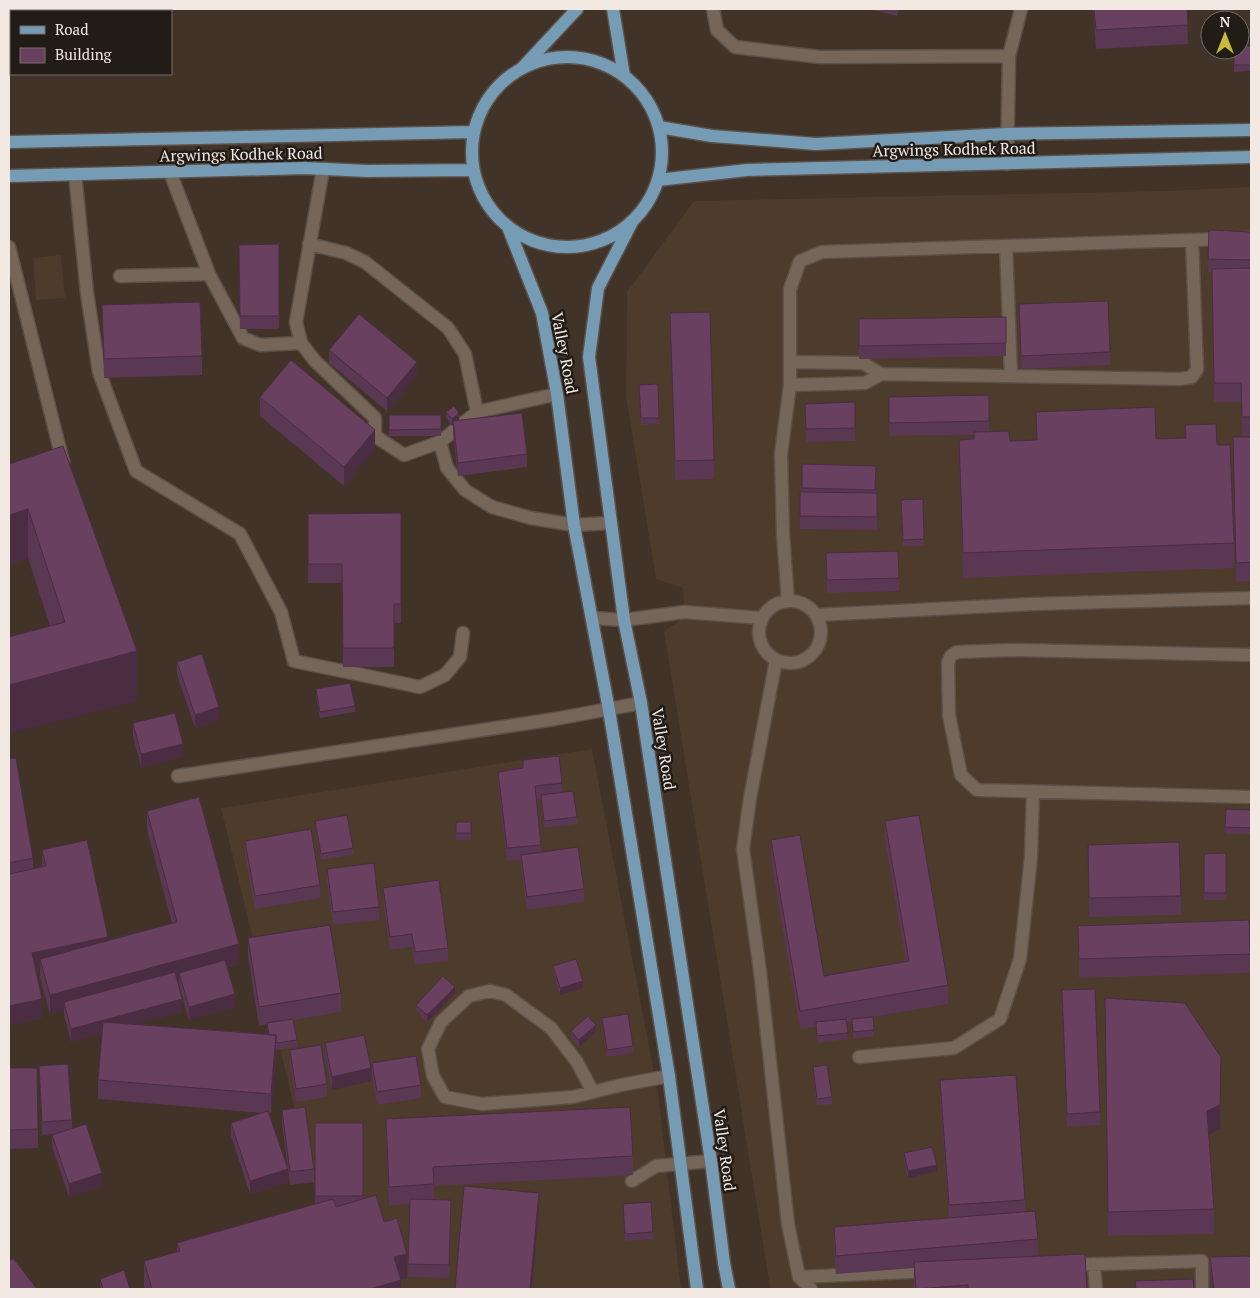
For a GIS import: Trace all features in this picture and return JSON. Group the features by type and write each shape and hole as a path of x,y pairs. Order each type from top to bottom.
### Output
{"main road":[{"path":"522,68 564,57 607,66 624,76 640,90 652,108 659,127 662,145 662,163 658,180 651,197 632,222 604,240 571,247 538,243 508,227 485,202 473,170 471,151 473,132 483,106 500,84 522,68 577,9"},
{"path":"613,9 624,76"},
{"name":"Argwings Kodhek Road","path":"659,127 712,136 816,144 1007,134 1251,130"},
{"name":"Argwings Kodhek Road","path":"9,142 473,132"},
{"name":"Argwings Kodhek Road","path":"658,180 747,170 1251,157"},
{"name":"Argwings Kodhek Road","path":"9,176 305,168 366,171 473,170"},
{"name":"Valley Road","path":"632,222 598,288 590,358 610,524 624,620 640,703 729,1289"},
{"name":"Valley Road","path":"508,227 542,313 557,394 574,525 609,710 669,1076 697,1289"}],"lane":[{"path":"713,9 717,30 735,47 820,57 1009,56"},
{"path":"1007,164 1009,56 1021,9"},
{"path":"323,169 296,322 301,342 316,361 375,418 375,436 404,455 440,442 477,412 557,394"},
{"path":"170,172 209,274 243,338 260,345 301,342"},
{"path":"75,174 87,293 99,372 136,471 240,534 281,612 294,661 420,687 445,675 460,658 463,633"},
{"path":"788,601 783,534 781,454 790,385 790,289 800,261 822,252 1251,238"},
{"path":"790,385 865,382 881,374 1180,379 1192,377 1197,369 1192,240"},
{"path":"309,244 346,253 365,262 448,328 465,354 477,412"},
{"path":"1006,246 1011,376"},
{"path":"9,247 66,474"},
{"path":"120,276 209,274"},
{"path":"791,362 864,363 881,374"},
{"path":"440,442 447,468 465,490 492,508 532,518 574,525 610,524"},
{"path":"817,615 1033,604 1251,598"},
{"path":"788,601 804,604 817,615 822,630 818,646 807,658 792,663 776,660 764,649 759,634 761,618 772,606 788,601"},
{"path":"593,618 624,620 684,612 761,618"},
{"path":"1251,655 1011,650 958,652 951,656 948,662 949,715 961,775 977,790 1251,797"},
{"path":"776,660 750,798 743,849 760,971 788,1224 799,1277 811,1289"},
{"path":"178,776 609,710 640,703"},
{"path":"859,1057 954,1048 1000,1019 1020,959 1030,856 1033,792"},
{"path":"593,1092 577,1062 551,1028 506,995 490,990 469,996 441,1022 428,1049 433,1076 446,1097 482,1104 573,1097 669,1076"},
{"path":"632,1181 656,1166 711,1161"},
{"path":"1055,1266 1202,1261 1202,1289"},
{"path":"1094,1264 1096,1289"},
{"path":"799,1277 946,1270"}],"shaded area":[{"path":"1251,187 1251,1289 773,1289 770,1287 664,631 685,617 683,588 656,579 626,396 627,292 694,201 1165,191"},
{"path":"61,255 65,298 36,300 33,258"},
{"path":"592,749 658,1093 681,1289 339,1289 221,808"}],"building":[{"path":"1094,9 1187,9 1188,25 1096,30"},
{"path":"1251,46 1251,65 1234,65 1234,60 1250,60"},
{"path":"1209,230 1251,232 1251,260 1208,259"},
{"path":"279,244 279,316 240,316 239,245"},
{"path":"1251,268 1251,417 1242,417 1241,383 1214,383 1212,269"},
{"path":"1108,301 1110,352 1021,356 1019,304"},
{"path":"200,302 202,356 104,359 102,305"},
{"path":"710,312 714,460 675,461 670,313"},
{"path":"359,314 417,362 387,398 329,350"},
{"path":"1006,317 1006,343 859,346 859,319"},
{"path":"291,360 375,430 344,467 260,397"},
{"path":"658,384 659,418 641,418 639,385"},
{"path":"989,395 989,421 889,423 889,397"},
{"path":"855,402 855,428 806,429 805,404"},
{"path":"454,406 459,413 452,419 446,412"},
{"path":"1155,407 1156,439 1186,438 1185,425 1216,424 1217,445 1230,445 1234,543 963,553 959,440 974,439 974,432 1009,431 1010,441 1037,440 1036,412"},
{"path":"522,413 527,454 458,463 453,421"},
{"path":"389,415 441,415 441,429 389,430"},
{"path":"1233,437 1251,437 1251,562 1236,563"},
{"path":"63,446 137,651 9,685 9,637 65,622 28,509 9,515 9,464"},
{"path":"802,464 876,466 875,490 802,488"},
{"path":"800,492 877,493 877,517 800,516"},
{"path":"923,499 924,539 903,540 901,500"},
{"path":"401,513 401,604 394,604 394,648 343,648 342,564 308,564 308,514"},
{"path":"898,551 899,578 827,580 826,553"},
{"path":"202,654 219,707 195,715 177,662"},
{"path":"350,683 355,706 320,712 316,689"},
{"path":"175,713 183,744 141,754 133,723"},
{"path":"559,756 562,783 535,786 541,845 507,848 498,772 523,768 523,760"},
{"path":"16,758 33,858 9,863 9,759"},
{"path":"573,791 577,817 544,821 541,795"},
{"path":"199,797 239,944 50,995 40,959 177,922 147,811"},
{"path":"1226,809 1251,810 1251,828 1225,827"},
{"path":"347,815 353,848 321,854 315,821"},
{"path":"919,815 948,985 800,1011 771,840 800,835 824,976 909,961 885,821"},
{"path":"456,822 471,822 471,833 456,833"},
{"path":"311,829 320,885 255,896 245,841"},
{"path":"87,840 108,937 32,953 42,999 9,1006 9,874 46,866 42,850"},
{"path":"1179,842 1181,896 1089,898 1088,845"},
{"path":"578,847 584,889 527,897 521,855"},
{"path":"1226,853 1226,893 1204,893 1204,854"},
{"path":"374,863 379,907 333,912 327,869"},
{"path":"439,880 448,948 415,952 412,934 390,937 383,888"},
{"path":"1249,920 1250,954 1079,959 1078,926"},
{"path":"330,925 341,993 259,1007 248,938"},
{"path":"576,959 583,981 560,988 553,966"},
{"path":"225,960 235,994 189,1007 179,973"},
{"path":"175,972 182,999 71,1029 64,1002"},
{"path":"443,976 455,987 427,1015 416,1005"},
{"path":"1095,989 1100,1112 1067,1114 1062,990"},
{"path":"1105,998 1185,1003 1221,1057 1220,1105 1207,1111 1214,1209 1108,1212"},
{"path":"628,1014 633,1046 607,1050 602,1018"},
{"path":"588,1016 596,1025 579,1040 571,1031"},
{"path":"873,1017 874,1030 853,1032 852,1019"},
{"path":"293,1019 297,1040 276,1043 276,1035 269,1035 267,1023"},
{"path":"846,1019 848,1033 817,1036 816,1022"},
{"path":"103,1022 276,1035 271,1094 98,1080"},
{"path":"364,1035 371,1068 332,1077 325,1043"},
{"path":"321,1045 327,1084 296,1089 290,1050"},
{"path":"416,1056 421,1085 377,1092 372,1063"},
{"path":"68,1064 72,1120 42,1122 39,1066"},
{"path":"827,1065 832,1097 817,1099 813,1067"},
{"path":"9,1068 37,1068 38,1129 9,1130"},
{"path":"1016,1075 1025,1200 949,1205 940,1080"},
{"path":"305,1107 314,1169 290,1172 282,1110"},
{"path":"630,1107 633,1156 433,1167 434,1184 389,1187 386,1119"},
{"path":"268,1111 288,1169 250,1181 231,1123"},
{"path":"315,1123 363,1123 363,1196 315,1196"},
{"path":"86,1124 102,1173 69,1184 52,1135"},
{"path":"932,1147 937,1165 908,1171 904,1153"},
{"path":"464,1186 539,1193 530,1289 455,1289"},
{"path":"376,1195 384,1222 397,1218 407,1254 394,1257 401,1280 370,1289 152,1289 144,1261 180,1251 177,1243 333,1199 336,1207"},
{"path":"410,1199 451,1200 449,1265 408,1264"},
{"path":"651,1202 653,1232 625,1234 623,1204"},
{"path":"1035,1211 1038,1239 836,1256 834,1227"},
{"path":"1085,1254 1087,1289 968,1289 968,1285 916,1289 914,1262"},
{"path":"1251,1256 1251,1289 1214,1289 1210,1257"},
{"path":"13,1258 37,1289 9,1289 9,1262"},
{"path":"124,1270 130,1289 103,1289 100,1279"},
{"path":"1193,1279 1194,1289 1136,1289 1135,1281"}]}
